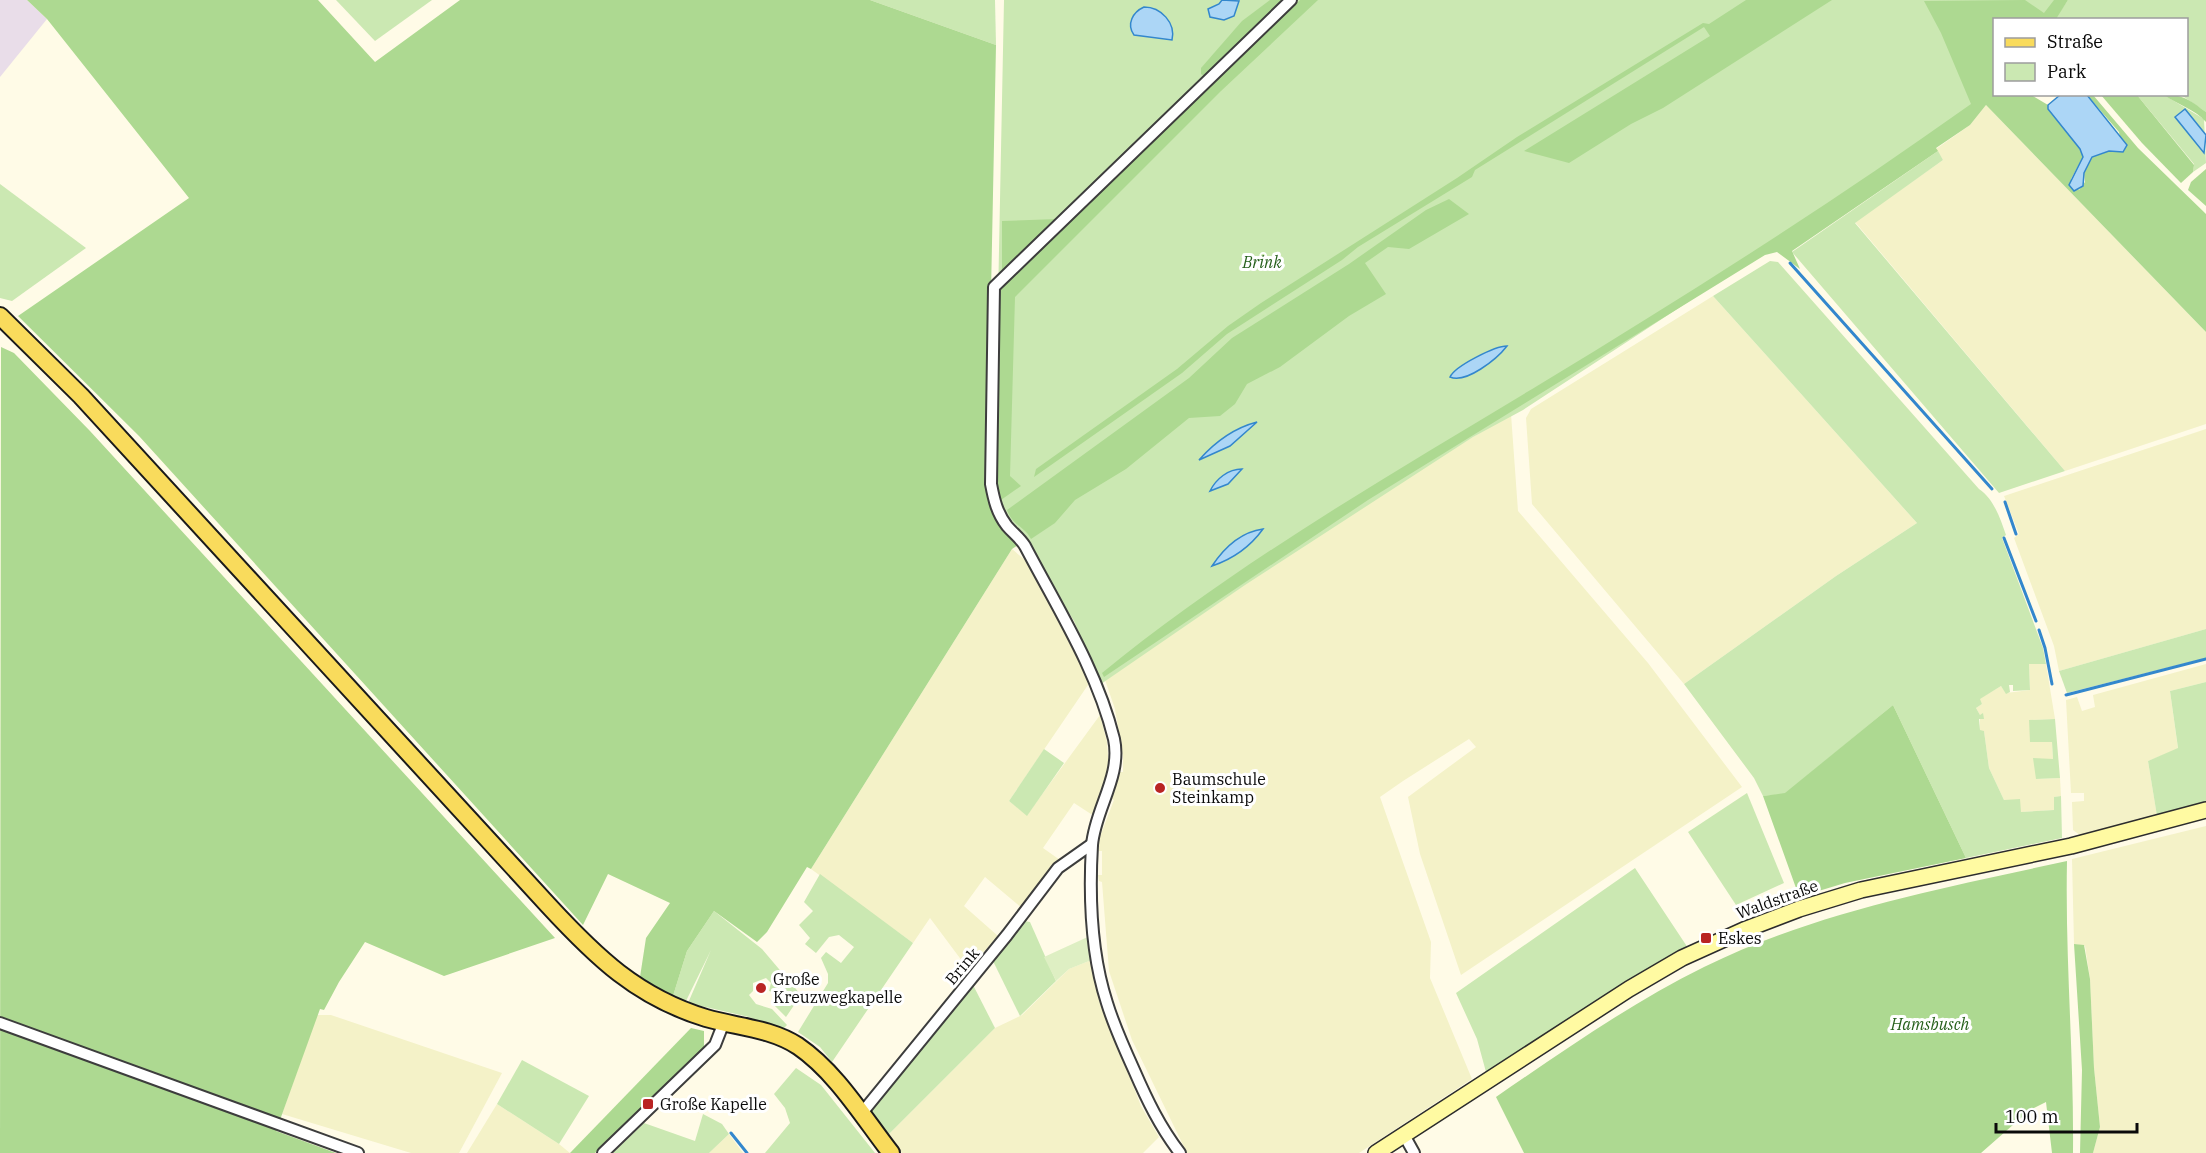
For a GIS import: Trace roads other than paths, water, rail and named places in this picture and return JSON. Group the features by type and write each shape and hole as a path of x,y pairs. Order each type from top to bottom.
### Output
{"main road":[{"path":"0,316 74,388 582,940 613,969 649,995 669,1005 763,1031 795,1044 828,1073 891,1153"}],"street":[{"path":"1180,1153 1159,1124 1107,1002 1099,973 1093,918 1092,844 1114,772 1114,742 1099,688 1022,542 1006,525 996,508 991,484 994,287 1291,0"},
{"name":"Waldstraße","path":"1376,1153 1629,989 1682,958 1744,930 1799,909 1861,890 2071,846 2206,810"},
{"name":"Brink","path":"861,1114 1013,928 1058,868 1092,844"},
{"path":"603,1153 715,1045 724,1022"},
{"path":"0,1023 358,1153"},
{"path":"1404,1135 1414,1153"}],"water":[{"path":"1222,0 1239,1 1234,16 1224,20 1210,17 1208,9"},
{"path":"1144,7 1156,10 1166,17 1172,28 1172,40 1134,35 1131,27 1132,19"},
{"path":"2059,96 2088,96 2127,145 2123,152 2109,151 2092,157 2084,173 2083,186 2074,191 2069,185 2083,157 2080,149 2048,109 2048,105"},
{"path":"2185,109 2206,135 2204,153 2175,117"},
{"path":"1507,346 1489,363 1472,374 1457,378 1450,377 1476,357"},
{"path":"1257,422 1230,446 1199,460 1225,437"},
{"path":"1242,469 1228,484 1210,491 1223,475"},
{"path":"1263,529 1240,552 1212,566 1222,553 1240,537"}],"waterway":[{"path":"1790,263 1992,489"},
{"path":"2005,502 2016,534"},
{"path":"2004,538 2036,621"},
{"path":"2039,630 2052,684"},
{"path":"2066,695 2206,659"},
{"path":"731,1133 747,1153"}],"place":[{"name":"Baumschule Steinkamp","path":"1160,788"},
{"name":"Eskes","path":"1706,938"},
{"name":"Große Kreuzwegkapelle","path":"761,988"},
{"name":"Große Kapelle","path":"648,1104"}],"park label":[{"name":"Hamsbusch","path":"1930,1024"}]}
